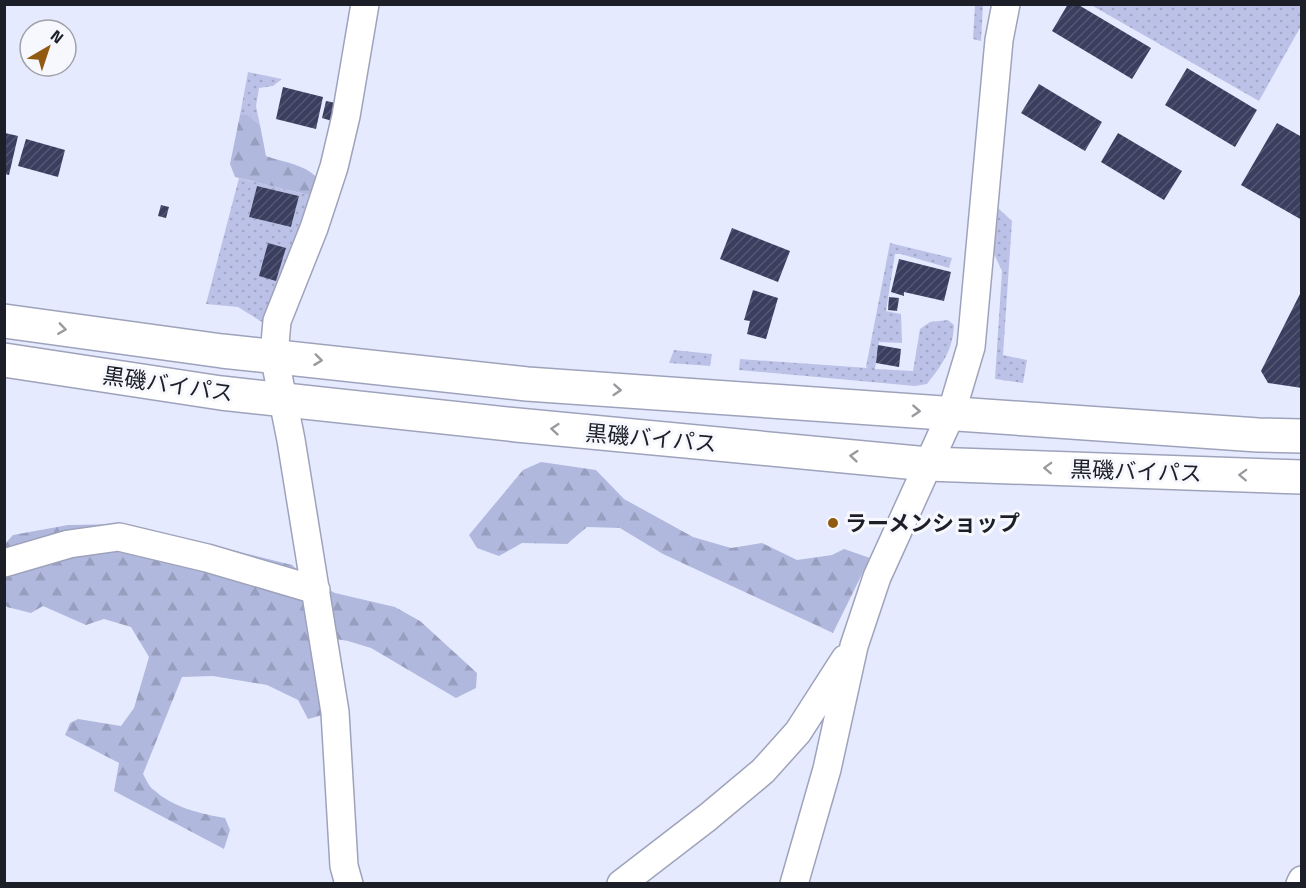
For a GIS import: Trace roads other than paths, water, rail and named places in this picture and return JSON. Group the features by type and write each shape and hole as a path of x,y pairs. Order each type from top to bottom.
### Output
{"highway":[{"name":"黒磯バイパス","path":"4,321 222,351 527,384 1302,436"},
{"name":"黒磯バイパス","path":"4,360 220,393 517,425 928,464 1302,477"}],"street":[{"path":"349,884 344,866 335,712 316,590 274,355 277,321 314,228 334,168 346,116 365,4"},
{"path":"794,884 827,768 854,646 877,577 951,414 971,347 999,40 1006,4"},
{"path":"4,563 69,544 119,537 207,558 316,590"},
{"path":"621,884 763,771 798,732 854,646"}],"place":[{"name":"ラーメンショップ","path":"833,523"}]}
